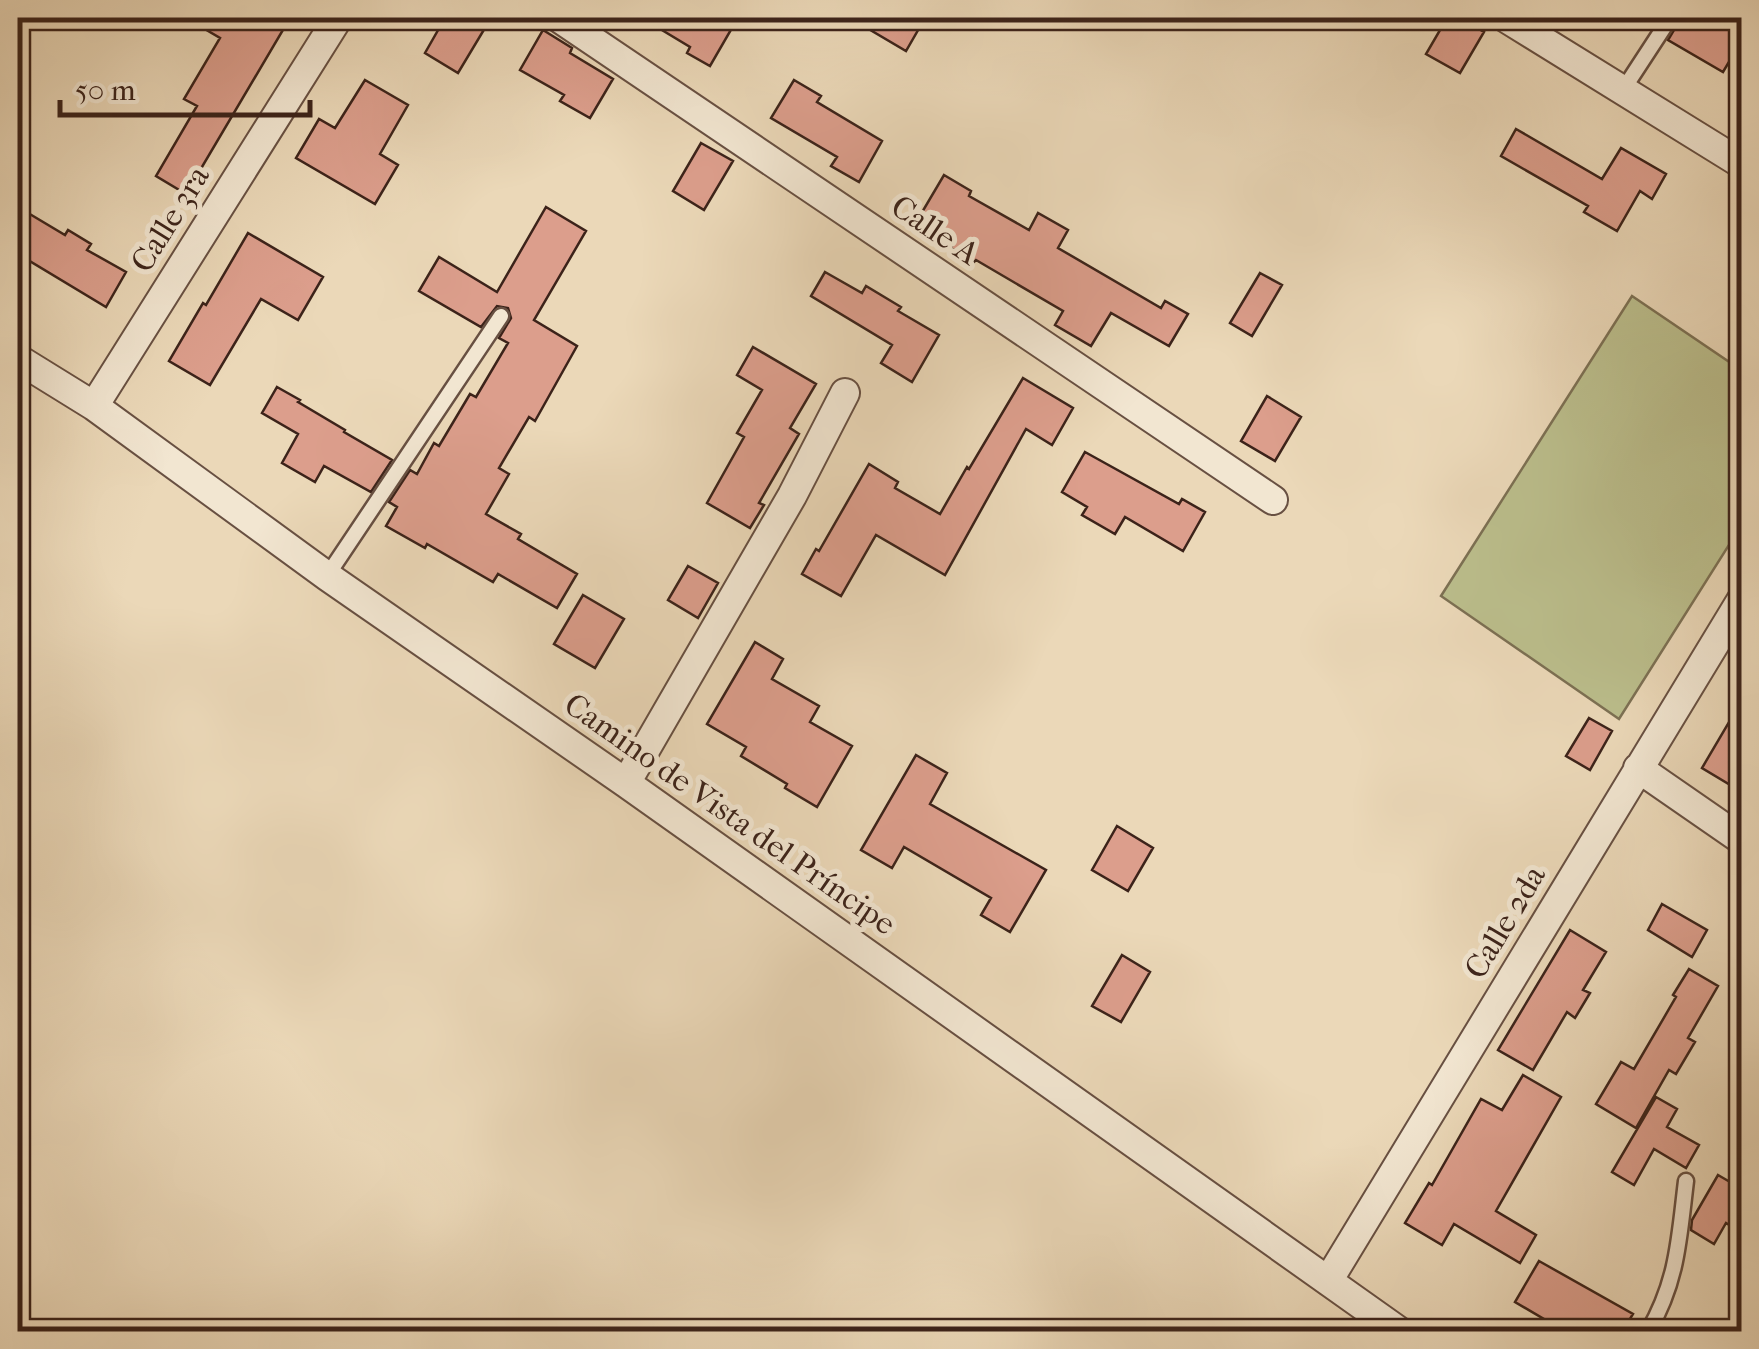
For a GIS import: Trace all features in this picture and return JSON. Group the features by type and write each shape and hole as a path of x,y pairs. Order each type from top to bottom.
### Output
{"street":[{"name":"Calle 3ra","path":"94,406 338,18"},
{"name":"Calle A","path":"559,18 1273,500"},
{"path":"1506,18 1742,164"},
{"name":"Camino de Vista del Príncipe","path":"18,358 94,406 327,576 626,782 1400,1332"},
{"path":"626,782 792,496 846,392"},
{"name":"Calle 2da","path":"1328,1281 1742,598"},
{"path":"1638,768 1742,840"}],"lane":[{"path":"1622,90 1670,18"},
{"path":"327,576 502,316"},
{"path":"1648,1332 1663,1306 1674,1272 1686,1181"}],"green space":[{"path":"1632,296 1741,370 1741,526 1619,719 1441,596"}],"building":[{"path":"186,18 290,18 186,194 156,176 197,106 184,99 220,38"},
{"path":"445,18 491,18 458,73 425,53"},
{"path":"642,18 714,18 732,28 710,66 687,53 690,47"},
{"path":"850,18 925,18 906,51"},
{"path":"1447,18 1459,18 1484,32 1460,73 1426,54"},
{"path":"1681,18 1719,18 1742,31 1742,40 1723,72 1668,40"},
{"path":"543,30 572,48 570,53 613,79 590,118 560,101 564,95 520,70"},
{"path":"365,80 408,105 380,154 398,165 375,204 296,158 319,119 335,128"},
{"path":"794,80 821,96 817,102 882,141 859,182 831,166 837,157 771,118"},
{"path":"1516,129 1602,179 1621,148 1666,174 1652,199 1640,191 1617,231 1584,212 1588,206 1501,156"},
{"path":"701,143 733,161 704,210 673,191"},
{"path":"944,175 971,191 969,196 1029,230 1038,213 1068,230 1058,248 1161,308 1165,301 1188,314 1169,346 1111,313 1091,346 1055,325 1063,311 951,248 955,240 918,219"},
{"path":"18,207 65,235 68,230 91,244 87,250 126,272 106,307 18,254"},
{"path":"546,207 586,231 534,320 577,346 535,421 529,417 499,468 509,474 486,514 521,534 518,539 577,574 557,608 498,574 493,582 427,544 425,548 386,526 397,507 389,502 410,470 417,474 434,443 439,446 470,394 476,397 508,343 499,338 511,318 508,308 497,306 481,327 419,291 439,257 497,292"},
{"path":"248,233 323,277 298,320 261,299 210,385 169,361"},
{"path":"825,272 862,293 866,286 939,335 912,382 881,363 892,345 811,296"},
{"path":"1260,273 1282,285 1252,336 1230,323"},
{"path":"753,347 816,384 790,428 799,434 759,503 764,505 750,528 707,503 744,437 737,433 762,390 737,375"},
{"path":"1023,378 1073,408 1052,445 1026,429 945,575 876,535 841,596 802,574 869,464 898,482 895,488 940,514"},
{"path":"277,387 392,460 371,492 324,466 315,482 282,463 298,434 262,413"},
{"path":"1267,396 1301,417 1275,461 1241,441"},
{"path":"1085,452 1179,504 1182,499 1205,512 1183,551 1125,517 1115,534 1082,515 1087,507 1062,492"},
{"path":"688,566 718,583 698,618 668,600"},
{"path":"583,595 624,619 595,668 554,644"},
{"path":"755,642 783,659 772,679 819,706 810,722 852,746 817,807 741,756 746,747 707,724"},
{"path":"1742,700 1742,792 1702,768"},
{"path":"1589,718 1612,731 1590,770 1566,756"},
{"path":"916,755 947,773 930,804 1046,870 1010,932 981,915 991,898 904,847 892,868 861,850"},
{"path":"1117,826 1153,848 1128,891 1092,870"},
{"path":"1662,904 1707,930 1692,957 1648,930"},
{"path":"1570,930 1606,952 1583,990 1590,993 1575,1018 1567,1012 1533,1070 1498,1050"},
{"path":"1122,955 1150,972 1121,1022 1092,1006"},
{"path":"1689,969 1718,986 1688,1038 1695,1042 1676,1074 1669,1070 1636,1128 1596,1104 1621,1062 1634,1069"},
{"path":"1523,1075 1561,1097 1496,1211 1536,1235 1520,1263 1454,1224 1442,1245 1405,1223 1429,1183 1432,1185 1481,1099 1502,1110"},
{"path":"1656,1097 1677,1109 1667,1127 1699,1145 1686,1168 1654,1149 1634,1185 1612,1172"},
{"path":"1718,1175 1742,1189 1742,1233 1726,1223 1714,1244 1691,1230 1692,1220"},
{"path":"1539,1261 1633,1314 1622,1332 1580,1332 1560,1320 1556,1326 1515,1302"}]}
